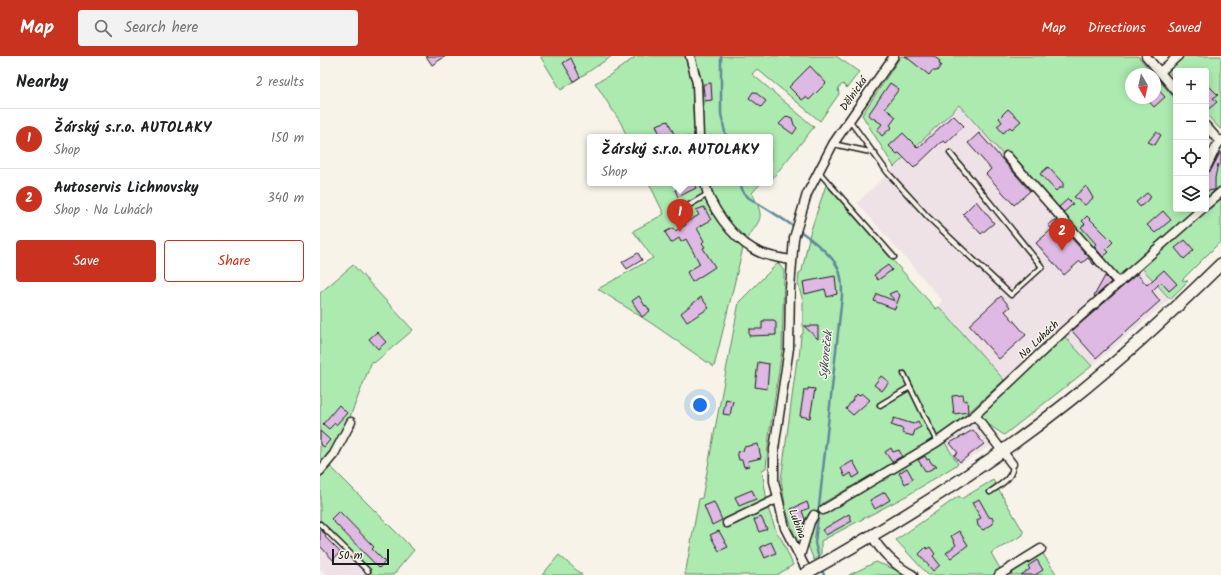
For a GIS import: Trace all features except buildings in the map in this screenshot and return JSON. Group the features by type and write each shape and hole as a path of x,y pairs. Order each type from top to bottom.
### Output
{"main road":[{"path":"803,575 872,536 1003,451 1068,402 1118,360 1168,316 1221,264"}],"street":[{"path":"690,56 697,84 699,134"},
{"name":"Dělnická","path":"791,260 798,222 807,194 818,171 833,144 894,56"},
{"path":"1146,56 1156,68"},
{"path":"1161,71 1178,56"},
{"path":"1161,73 1173,87"},
{"path":"1209,129 1220,141 1209,162"},
{"path":"1007,156 1119,283"},
{"path":"706,186 708,194 721,219 749,246 761,253 791,260"},
{"path":"1209,202 1221,192"},
{"name":"Na Luhách","path":"823,510 937,442 975,415 1066,330 1199,212"},
{"name":"Lubina","path":"791,260 789,348 774,462 777,499 785,528 809,575"},
{"path":"975,415 1012,464"},
{"path":"320,471 334,454 351,422"},
{"path":"727,522 777,499"},
{"path":"800,556 810,522 814,515"},
{"path":"872,536 876,544 890,558 903,570 913,575"},
{"path":"999,575 1041,549"}],"lane":[{"path":"849,120 875,153 888,173 928,217 1011,294 1042,267 950,153"},
{"path":"833,144 875,153"},
{"path":"818,171 894,257"},
{"path":"679,211 708,194"},
{"path":"904,374 937,442"},
{"path":"880,405 910,387"},
{"path":"990,492 1012,475 1014,470 1012,464"},
{"path":"320,524 368,571"}],"shaded area":[{"path":"959,105 1115,281 1004,380 939,307 942,300 857,203"},
{"path":"1142,268 1170,299 1092,366 1064,336"},
{"path":"970,422 975,423 991,446 944,473 958,464 944,441"},
{"path":"320,527 369,575 328,575 320,569"}],"green space":[{"path":"540,56 612,56 561,90"},
{"path":"634,56 686,56 692,79 694,134 626,134 621,123 595,83 607,77 634,58"},
{"path":"694,56 836,56 859,72 847,88 843,84 838,88 839,94 820,121 757,69 752,74 814,127 773,178 773,134 702,134 700,87"},
{"path":"901,56 1138,56 1148,68 1125,68 1125,104 1161,104 1161,83 1173,97 1173,212 1192,212 1118,278 1005,157 959,105 894,167 862,115"},
{"path":"1184,56 1221,56 1221,130 1209,117 1209,68 1173,68 1173,77 1167,70"},
{"path":"1221,153 1221,188 1209,197 1209,168"},
{"path":"826,185 936,309 939,307 943,311 1004,380 956,424 932,440 823,503 823,508 810,516 800,542 797,542 786,510 781,480 797,359 799,359 801,335 803,334 803,301 798,284 799,273 802,271 810,233"},
{"path":"650,186 702,186 718,221 743,248 714,367 654,325 598,289 653,258 633,231 664,214"},
{"path":"710,186 758,186 752,193 759,208 760,218 756,227 746,240 723,214 711,192"},
{"path":"1221,197 1221,241 1182,280 1188,281 1170,299 1142,268 1204,212 1209,212 1209,208"},
{"path":"778,263 784,271 782,350 769,436 766,468 762,470 768,508 776,531 782,540 793,565 777,575 685,575 699,499 702,498 739,302"},
{"path":"353,265 413,330 374,363 372,361 348,422 320,468 320,293"},
{"path":"1064,336 1092,366 1004,435 982,420 981,411"},
{"path":"944,441 958,464 908,495 821,541 821,555 814,560 808,546 808,535 812,522 818,515 821,513 822,515 880,480 883,481 889,478 890,475"},
{"path":"331,467 414,550 393,575 374,575 320,521 320,478"},
{"path":"993,480 1023,531 1023,535 991,553 1002,572 996,575 928,575 896,540 959,496 961,499"},
{"path":"1041,551 1057,575 1004,575"},
{"path":"559,555 582,575 542,575"},
{"path":"876,562 904,573 907,575 849,575"}],"waterway":[{"name":"Sýkoreček","path":"721,56 721,114 725,134"},
{"name":"Sýkoreček","path":"741,186 743,192 749,198 797,229 822,248 839,269 841,277 842,296 815,543 820,563"},
{"name":"Sýkoreček","path":"821,568 824,575"}],"place":[{"name":"Žárský s.r.o. AUTOLAKY","path":"680,232"},
{"name":"Autoservis Lichnovsky","path":"1062,251"}]}
